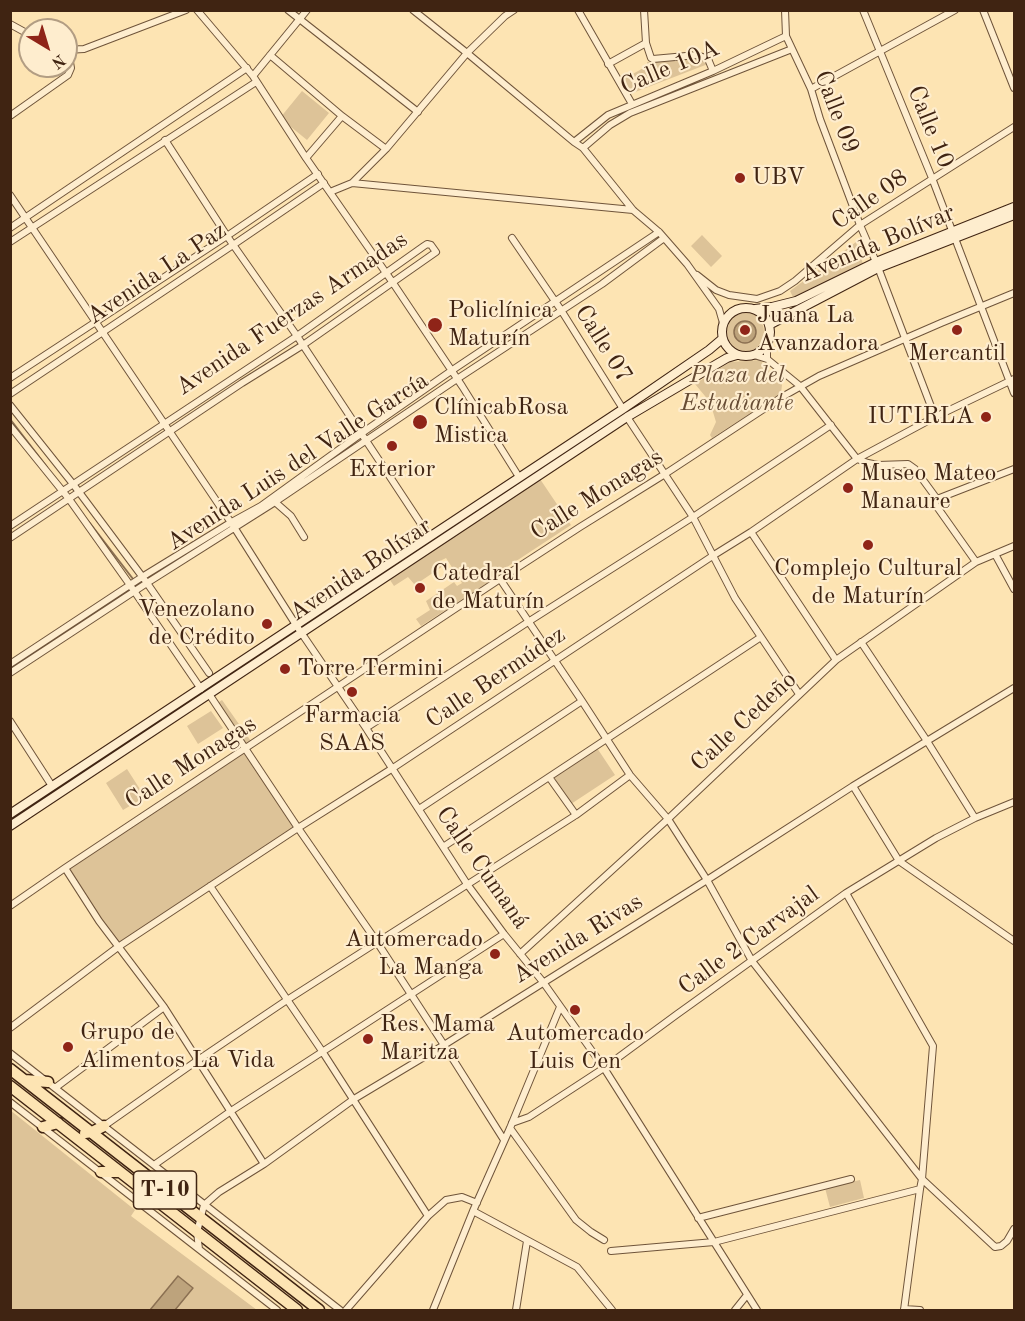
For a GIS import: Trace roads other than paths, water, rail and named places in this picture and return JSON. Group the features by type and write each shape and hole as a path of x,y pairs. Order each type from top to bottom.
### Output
{"highway":[{"name":"T-10","path":"10,1069 320,1311"},
{"path":"24,1080 52,1085"},
{"name":"T-10","path":"10,1086 297,1311"},
{"path":"43,1127 58,1124"},
{"path":"73,1135 92,1132 104,1126"},
{"name":"T-10","path":"101,1172 120,1172"}],"street":[{"path":"78,49 186,10"},
{"path":"197,10 247,68 452,371 519,477"},
{"path":"288,10 418,112"},
{"path":"10,242 254,79 270,55 308,10"},
{"path":"413,10 584,148 633,210 659,232 687,264 718,309 723,322"},
{"path":"330,192 352,183 386,149 467,53 514,10"},
{"path":"578,10 632,104"},
{"path":"644,10 646,43 651,58 697,55 708,59 713,71"},
{"name":"Calle 09","path":"785,10 786,36 812,89 820,119 935,417"},
{"name":"Calle 10","path":"863,10 1012,380 1014,393"},
{"path":"812,89 956,10"},
{"path":"983,10 1014,88"},
{"name":"Calle 10A","path":"574,142 608,115 713,71 786,36"},
{"path":"608,64 646,43"},
{"name":"Calle 10A","path":"584,148 610,125 630,113 792,49"},
{"path":"270,55 342,116 386,149"},
{"path":"10,228 247,68"},
{"path":"10,116 64,78"},
{"path":"306,158 342,116"},
{"name":"Calle 08","path":"687,264 716,290 729,295 758,299 780,291 795,281 860,225 1014,127"},
{"path":"165,140 429,536"},
{"name":"Avenida La Paz","path":"10,378 318,174"},
{"name":"Avenida La Paz","path":"10,394 324,183"},
{"path":"352,183 633,210"},
{"name":"Calle Cumaná","path":"10,195 232,525 467,884 543,982 604,1068 757,1311"},
{"name":"Avenida Bolívar","path":"954,235 1014,207"},
{"name":"Avenida Bolívar","path":"755,309 796,301 877,265 1014,215"},
{"name":"Avenida Luis del Valle García","path":"10,673 261,506 452,371 659,232"},
{"name":"Calle 07","path":"512,238 561,309 693,517 735,597 799,694"},
{"name":"Avenida Luis del Valle García","path":"10,664 142,577 275,502 561,309 602,284 664,238"},
{"name":"Avenida Fuerzas Armadas","path":"10,526 297,336 427,244 436,252 303,345 242,383 10,538"},
{"name":"Avenida Bolívar","path":"769,325 877,265"},
{"name":"Calle Monagas","path":"10,906 580,526 800,386 1014,293"},
{"path":"767,359 767,344 770,335 766,318 755,309 740,308 733,311 723,322 721,331 722,339 731,351 737,355 754,355 767,359 800,386 857,459 878,465 908,464 915,469 937,499"},
{"name":"Avenida Bolívar","path":"10,814 201,689 299,629 625,413 722,339"},
{"path":"754,355 767,344"},
{"name":"Avenida Bolívar","path":"10,825 209,694 429,536 519,477 625,413 727,358 737,355"},
{"name":"Calle Bermúdez","path":"10,1028 118,948 210,886 751,532 857,459 935,417 1012,380"},
{"path":"10,405 147,583 209,673"},
{"path":"366,729 831,425"},
{"path":"10,426 70,499 201,689"},
{"path":"937,499 1014,469"},
{"path":"937,499 935,504 976,562"},
{"path":"275,502 291,516 304,537"},
{"path":"751,532 836,660"},
{"name":"Calle Cedeño","path":"520,954 668,819 836,660 976,562 1014,546"},
{"path":"995,554 1014,589"},
{"path":"500,579 630,775 668,819 707,880 752,961 922,1179 995,1247 1007,1241 1014,1229"},
{"path":"443,848 761,637"},
{"path":"861,642 975,818"},
{"name":"Avenida Rivas","path":"204,1204 354,1100 707,880 853,786 1014,688"},
{"path":"209,694 411,993 504,1140"},
{"path":"419,809 582,701"},
{"path":"10,721 52,786"},
{"path":"104,1126 287,1000 576,815 630,775"},
{"path":"549,777 576,815"},
{"path":"853,786 898,861 1014,941"},
{"name":"Calle 2 Carvajal","path":"511,1126 529,1117 604,1068 846,893 936,838 975,818 1014,802"},
{"path":"65,868 118,948 164,1007 264,1164"},
{"path":"210,886 322,1051 428,1216"},
{"path":"846,893 933,1046 922,1179 904,1310 920,1311"},
{"path":"154,1165 231,1111 504,934"},
{"path":"52,1085 164,1007"},
{"path":"433,1311 560,1007"},
{"path":"10,1053 340,1311"},
{"path":"10,1102 277,1311"},
{"path":"511,1126 576,1220 604,1240"},
{"path":"698,1218 851,1179"},
{"path":"611,1251 714,1242 920,1189"},
{"path":"346,1311 428,1216 446,1200 462,1197 477,1203"},
{"path":"199,1249 197,1232 204,1204"},
{"path":"473,1211 576,1267 612,1311"},
{"path":"516,1311 527,1241"},
{"path":"735,1311 747,1295"}],"waterway":[{"path":"10,419 47,467"},
{"path":"89,522 133,579"}],"place":[{"name":"UBV","path":"740,178"},
{"name":"Policlínica Maturín","path":"435,325"},
{"name":"Juana La Avanzadora","path":"745,330"},
{"name":"Mercantil","path":"957,330"},
{"name":"IUTIRLA","path":"986,417"},
{"name":"ClínicabRosa Mistica","path":"420,422"},
{"name":"Exterior","path":"392,446"},
{"name":"Museo Mateo Manaure","path":"848,488"},
{"name":"Complejo Cultural de Maturín","path":"868,545"},
{"name":"Catedral de Maturín","path":"420,588"},
{"name":"Venezolano de Crédito","path":"267,624"},
{"name":"Torre Termini","path":"285,669"},
{"name":"Farmacia SAAS","path":"352,692"},
{"name":"Automercado La Manga","path":"495,954"},
{"name":"Automercado Luis Cen","path":"575,1010"},
{"name":"Res. Mama Maritza","path":"368,1039"},
{"name":"Grupo de Alimentos La Vida","path":"68,1047"}],"park label":[{"name":"Plaza del Estudiante","path":"737,390"}]}
